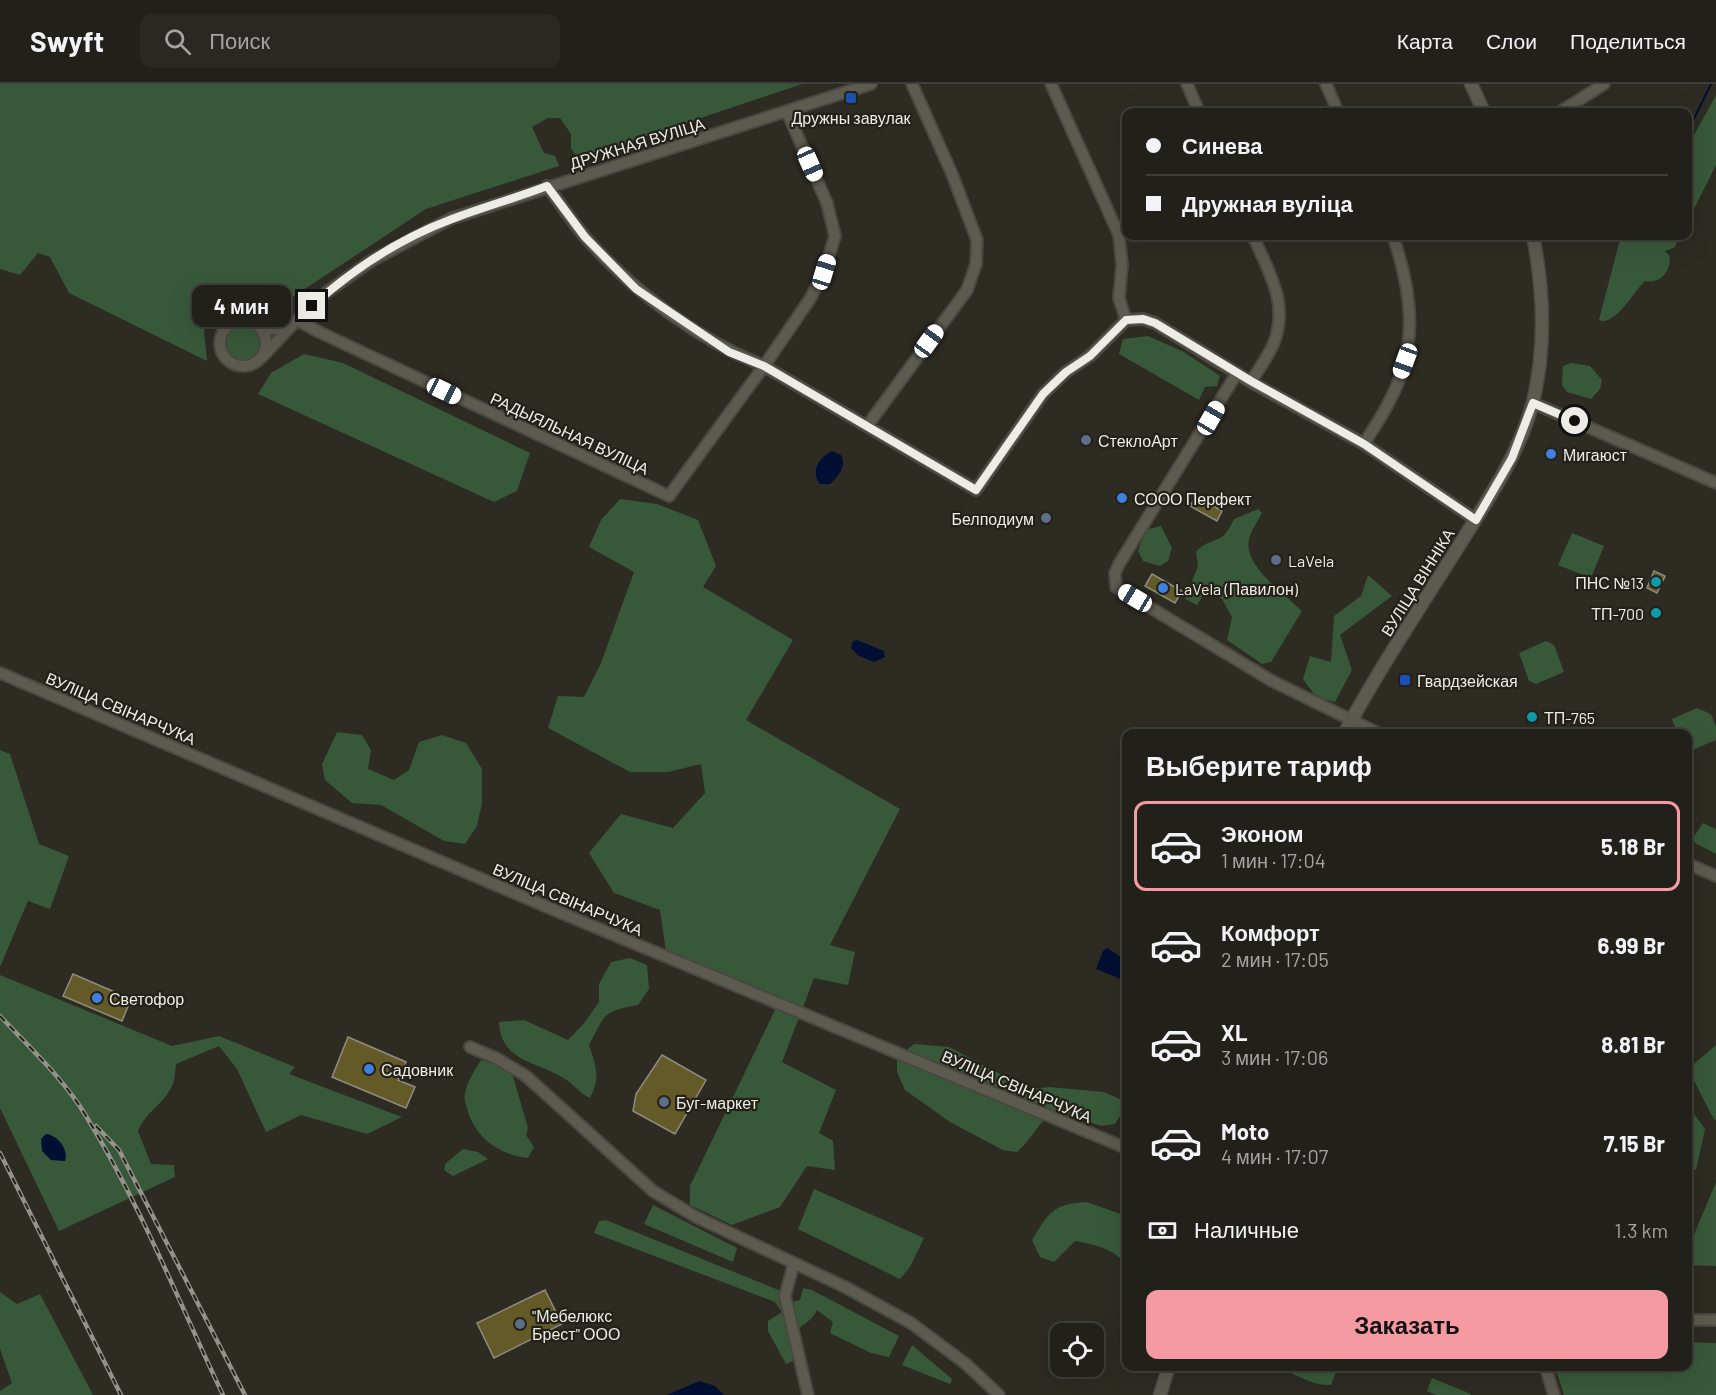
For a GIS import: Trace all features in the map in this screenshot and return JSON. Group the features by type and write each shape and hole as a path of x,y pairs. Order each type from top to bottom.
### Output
{"street":[{"name":"ДРУЖНАЯ ВУЛІЦА","path":"262,357 327,292 371,261 450,219 547,186 871,84"},
{"path":"867,426 967,290 976,264 977,240 952,174 912,84"},
{"path":"1051,84 1119,235 1122,265 1119,298 1126,320"},
{"path":"1187,84 1197,108"},
{"path":"1326,84 1336,108"},
{"path":"1472,84 1482,108"},
{"path":"1566,108 1604,84"},
{"path":"764,366 810,299 824,272 835,236 827,203 787,112"},
{"path":"547,186 585,237 636,289 729,352 764,366 976,490 1043,394 1066,372 1090,356 1126,320 1143,319 1155,323 1237,373 1364,444 1476,520"},
{"path":"1251,381 1273,345 1281,309 1277,290 1255,240"},
{"path":"1364,444 1391,400 1406,352 1410,303 1405,271 1394,240"},
{"name":"ВУЛІЦА ВІННІКА","path":"1347,729 1512,458 1533,403 1543,323 1542,295 1534,240"},
{"path":"256,324 265,336 266,344 262,357 250,366 235,365 224,355 221,348 223,333 227,327 241,320 256,324 265,329 276,330 297,320"},
{"name":"РАДЫЯЛЬНАЯ ВУЛІЦА","path":"297,320 669,496 764,366"},
{"path":"1237,373 1119,564 1115,573 1116,587 1272,681 1369,729"},
{"path":"1533,403 1716,483"},
{"name":"ВУЛІЦА СВІНАРЧУКА","path":"0,673 636,938 1122,1146"},
{"path":"1692,866 1716,876"},
{"path":"470,1047 498,1059 526,1077 653,1191 696,1217 794,1263 912,1323 966,1364 999,1395"},
{"path":"794,1263 785,1296 808,1395"},
{"path":"1692,1320 1716,1320"},
{"path":"1160,1395 1167,1371"},
{"path":"1547,1371 1554,1395"}],"green space":[{"path":"0,84 802,84 578,159 571,148 571,134 560,118 548,118 532,127 544,153 555,156 559,166 426,209 282,304 224,313 204,330 207,361 69,293 50,257 38,253 20,275 0,269"},
{"path":"1716,95 1716,165 1692,213 1692,139"},
{"path":"1622,240 1678,240 1674,248 1665,251 1670,260 1664,275 1656,281 1645,281 1617,314 1605,321 1599,320"},
{"path":"243,325 256,330 261,343 256,356 243,361 230,356 225,343 230,330"},
{"path":"1148,336 1184,352 1220,376 1217,386 1205,387 1199,400 1119,354 1123,339"},
{"path":"304,354 343,363 530,453 517,491 494,502 258,394 271,373"},
{"path":"1571,363 1590,366 1602,380 1600,389 1591,399 1567,392 1562,385 1563,366"},
{"path":"620,499 657,504 698,520 716,566 703,587 793,640 746,720 900,809 830,945 855,952 848,985 814,978 782,1062 836,1090 819,1133 833,1141 835,1170 807,1166 780,1207 732,1225 690,1205 690,1186 775,1010 711,980 666,952 660,910 614,893 589,853 621,814 673,828 705,793 701,764 668,772 630,772 548,728 558,696 584,697 601,663 634,572 589,547 601,520"},
{"path":"1258,509 1262,513 1249,539 1252,559 1266,578 1302,611 1271,662 1262,664 1227,640 1232,617 1222,599 1206,590 1197,605 1185,599 1198,566 1196,552 1204,545 1223,536 1234,519"},
{"path":"1161,526 1172,548 1168,561 1160,566 1143,561 1138,551 1145,530"},
{"path":"1572,533 1604,546 1591,578 1558,565"},
{"path":"1368,575 1392,596 1340,635 1352,670 1335,702 1316,697 1303,679 1310,656 1331,662 1334,616 1361,596"},
{"path":"1546,641 1554,645 1564,672 1536,684 1529,681 1519,653"},
{"path":"1697,708 1711,714 1716,727 1716,740 1692,750 1692,729 1676,729 1672,719"},
{"path":"337,732 362,735 371,750 368,769 394,780 409,770 419,742 442,735 466,743 482,769 482,803 477,826 465,844 444,841 381,805 352,803 325,780 322,764"},
{"path":"0,750 10,754 39,844 69,856 50,909 28,901 0,967"},
{"path":"1703,823 1716,829 1716,854 1695,843 1693,838"},
{"path":"630,958 647,965 649,989 638,1005 611,1012 598,1027 589,1045 596,1077 590,1098 557,1074 514,1054 507,1046 501,1036 499,1022 524,1020 568,1040 599,1002 599,984 611,962"},
{"path":"0,975 172,1046 219,1036 295,1067 289,1074 402,1117 367,1134 301,1115 266,1132 237,1069 219,1046 176,1064 171,1088 138,1131 151,1164 174,1165 175,1177 59,1231 0,1108"},
{"path":"914,1044 949,1047 1029,1089 1050,1087 1104,1092 1122,1100 1122,1113 1115,1124 1101,1126 1056,1110 1017,1152 1003,1150 950,1122 905,1090 897,1072 897,1058"},
{"path":"1716,1045 1716,1119 1714,1120 1692,1077 1692,1066"},
{"path":"481,1060 496,1064 513,1076 528,1128 526,1135 534,1147 528,1158 507,1153 489,1143 475,1128 470,1118 465,1103 465,1094 473,1072"},
{"path":"1692,1111 1705,1129 1696,1170 1692,1169"},
{"path":"463,1149 478,1152 488,1159 453,1176 444,1170 446,1163"},
{"path":"1716,1182 1716,1266 1692,1265 1692,1239"},
{"path":"814,1189 924,1238 910,1267 900,1279 798,1229"},
{"path":"1087,1202 1122,1215 1122,1260 1110,1251 1075,1241 1054,1262 1040,1257 1032,1240 1043,1223 1053,1211 1076,1203"},
{"path":"653,1205 737,1248 733,1262 644,1224"},
{"path":"606,1220 781,1291 791,1302 800,1300 803,1288 812,1290 899,1336 889,1357 871,1353 830,1333 833,1322 817,1310 812,1318 791,1336 797,1359 786,1364 768,1331 768,1321 782,1312 775,1302 594,1233 599,1221"},
{"path":"0,1292 17,1304 40,1294 93,1395 0,1395 0,1391 12,1383 0,1349"},
{"path":"1692,1342 1716,1343 1716,1395 1564,1395 1556,1371 1692,1371"},
{"path":"912,1345 952,1379 950,1384 902,1365"},
{"path":"1292,1371 1336,1371 1331,1385 1311,1382 1291,1373"},
{"path":"1432,1378 1471,1394 1436,1395 1427,1391"}],"water":[{"path":"832,451 841,455 842,467 839,475 830,484 820,484 816,475 817,465"},
{"path":"857,640 884,651 885,657 874,662 859,656 851,648 853,641"},
{"path":"1107,948 1122,957 1122,979 1096,969 1103,951"},
{"path":"46,1134 55,1137 64,1148 65,1161 51,1160 42,1151 41,1139"},
{"path":"699,1381 715,1386 724,1395 667,1395"}],"building":[{"path":"1196,496 1222,511 1217,521 1190,506"},
{"name":"ПНС №13","path":"1654,571 1665,576 1657,593 1647,588"},
{"name":"LaVela (Павилон)","path":"1152,574 1182,591 1175,603 1145,586"},
{"name":"Светофор","path":"73,974 131,999 122,1021 63,996"},
{"name":"Садовник","path":"348,1037 406,1062 398,1080 415,1087 406,1108 332,1077"},
{"name":"Буг-маркет","path":"662,1055 706,1080 675,1134 633,1111 636,1094"},
{"name":"\"Мебелюкс Брест\" ООО","path":"545,1290 562,1324 494,1358 477,1323"}],"waterway":[{"path":"1692,123 1711,84"}],"railway":[{"path":"0,1016 57,1076 77,1102 106,1149 141,1218 223,1395"},
{"path":"96,1126 119,1150 245,1395"},
{"path":"0,1153 121,1395"}],"place":[{"name":"Дружны завулак","path":"851,98"},
{"name":"СтеклоАрт","path":"1086,440"},
{"name":"Мигаюст","path":"1551,454"},
{"name":"СООО Перфект","path":"1122,498"},
{"name":"Белподиум","path":"1046,518"},
{"name":"LaVela","path":"1276,560"},
{"name":"ПНС №13","path":"1656,582"},
{"name":"LaVela (Павилон)","path":"1163,588"},
{"name":"ТП-700","path":"1656,613"},
{"name":"Гвардзейская","path":"1405,680"},
{"name":"ТП-765","path":"1532,717"},
{"name":"Светофор","path":"97,998"},
{"name":"Садовник","path":"369,1069"},
{"name":"Буг-маркет","path":"664,1102"},
{"name":"\"Мебелюкс Брест\" ООО","path":"520,1324"}],"route":[{"path":"312,306 327,292 371,261 417,235 450,219 547,186 585,237 636,289 729,352 764,366 976,490 1043,394 1066,372 1090,356 1126,320 1143,319 1155,323 1251,381 1364,444 1476,520 1512,458 1533,403 1575,421"}]}
